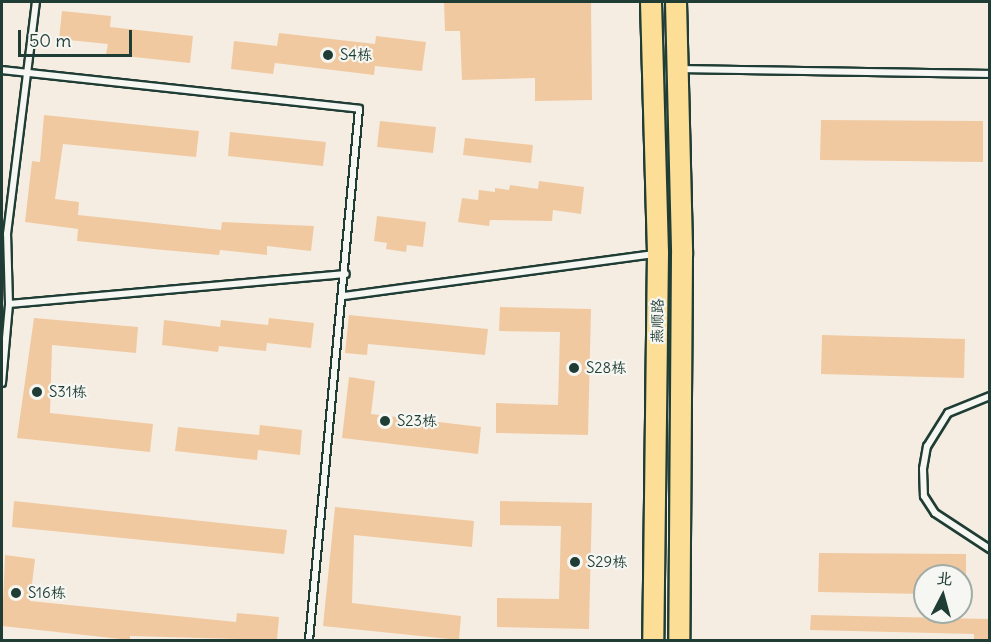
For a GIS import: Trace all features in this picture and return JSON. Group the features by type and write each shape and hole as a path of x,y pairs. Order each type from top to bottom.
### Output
{"main road":[{"name":"燕顺路","path":"651,2 657,253 653,640"},
{"name":"燕顺路","path":"676,2 682,255 679,640"}],"lane":[{"path":"2,383 9,304 7,234 36,2"},
{"path":"678,69 990,74"},
{"path":"2,70 359,109 344,296 309,640"},
{"path":"344,296 657,253"},
{"path":"9,304 346,274"},
{"path":"990,396 948,413 927,446 923,469 924,496 935,513 990,549"}],"building":[{"path":"444,2 591,2 592,100 535,101 535,78 462,80 460,31 445,31"},
{"path":"62,11 111,16 110,27 193,36 190,63 106,54 108,44 59,39"},
{"name":"S4栋","path":"279,33 375,44 376,36 426,42 422,71 375,66 374,75 275,63 273,74 231,69 234,41 277,46"},
{"path":"44,115 199,131 196,157 63,144 55,199 79,202 78,215 221,230 222,222 314,226 311,251 267,246 267,255 220,250 219,255 153,249 77,241 78,229 25,222 32,161 40,162"},
{"path":"821,120 983,121 983,162 820,160"},
{"path":"380,121 436,127 433,153 377,147"},
{"path":"230,132 326,142 323,166 228,156"},
{"path":"465,138 533,145 531,163 463,155"},
{"path":"539,181 584,187 581,214 553,210 552,221 490,220 489,226 458,222 462,198 478,200 479,190 495,192 495,188 509,190 510,185 538,189"},
{"path":"377,216 426,222 423,247 407,245 406,252 386,249 387,243 374,241"},
{"name":"S28栋","path":"500,307 591,309 588,435 496,433 496,403 558,405 560,332 499,331"},
{"path":"349,315 488,329 485,355 368,344 367,355 345,353"},
{"name":"S31栋","path":"34,318 138,327 136,353 52,345 50,413 153,424 150,452 17,438"},
{"path":"269,318 314,323 311,348 267,343 266,351 219,346 218,352 162,345 164,320 220,327 221,320 268,325"},
{"path":"822,335 965,339 964,378 821,374"},
{"name":"S23栋","path":"349,377 375,381 371,414 481,427 478,454 342,438"},
{"path":"260,425 302,430 300,455 258,450 257,460 175,451 178,427 259,435"},
{"path":"14,501 287,530 284,554 12,527"},
{"name":"S29栋","path":"500,501 592,503 589,629 497,627 497,598 559,599 561,526 500,525"},
{"path":"335,507 474,521 472,547 354,535 352,603 461,616 459,640 323,626"},
{"path":"819,553 966,554 966,564 913,564 913,594 818,592"},
{"name":"S16栋","path":"5,555 35,559 30,601 236,622 237,613 279,617 277,640 130,636 130,640 2,626"},
{"path":"811,615 913,617 913,624 973,624 973,619 990,619 990,640 974,640 974,634 810,630"}],"place":[{"name":"S4栋","path":"328,55"},
{"name":"S28栋","path":"574,368"},
{"name":"S31栋","path":"37,392"},
{"name":"S23栋","path":"385,421"},
{"name":"S29栋","path":"575,562"},
{"name":"S16栋","path":"16,593"}]}
